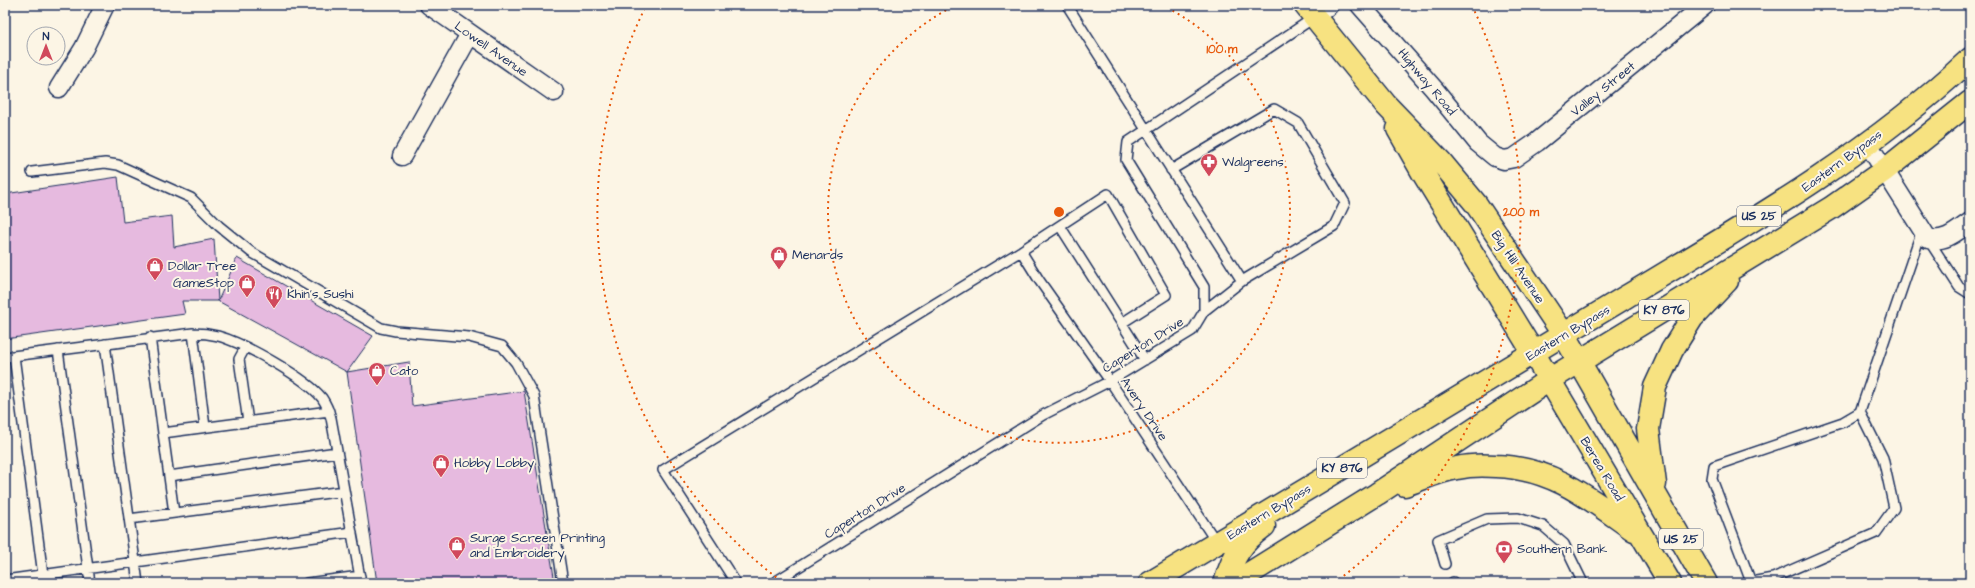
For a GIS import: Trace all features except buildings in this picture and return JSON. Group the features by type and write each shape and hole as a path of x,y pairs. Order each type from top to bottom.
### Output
{"main road":[{"name":"Big Hill Avenue","path":"1316,9 1386,105 1423,173 1534,354"},
{"name":"Eastern Bypass","path":"1150,583 1534,354 1800,191 1868,144 1970,60"},
{"name":"US 25","path":"1749,259 1832,208 1885,170 1970,102"},
{"name":"Big Hill Avenue","path":"1386,105 1441,162 1476,204 1564,335 1580,362"},
{"name":"KY 876","path":"1237,581 1377,494 1549,380 1749,259"},
{"path":"1657,495 1648,429 1655,387 1672,350 1692,318 1749,259"},
{"name":"Berea Road","path":"1534,354 1670,583"},
{"path":"1580,362 1657,495"},
{"path":"1377,494 1457,467 1483,465 1509,466 1532,470 1572,487 1642,536"},
{"path":"1237,581 1231,562 1249,538 1327,477"},
{"name":"US 25","path":"1657,495 1706,583"}],"street":[{"path":"59,88 84,48 106,5"},
{"name":"Lowell Avenue","path":"429,5 554,92"},
{"name":"Highway Road","path":"1360,5 1425,78 1478,143 1495,157"},
{"name":"Valley Street","path":"1495,157 1504,160 1514,158 1525,151 1705,5"},
{"path":"402,156 470,34"},
{"path":"1868,144 1910,208 1925,234 1938,241 1949,236 1970,222"}],"lane":[{"path":"1067,5 1242,281"},
{"path":"1204,312 1204,287 1126,160 1128,142 1316,9"},
{"path":"1171,170 1274,109 1298,124 1345,204 1334,226 1242,281 1204,312"},
{"path":"32,172 105,163 118,165 192,198 219,226 251,252 381,328 396,331 469,337 502,346 516,363 534,396 563,583"},
{"path":"736,583 663,470 1021,251 1108,194 1166,295 1122,323"},
{"path":"1060,226 1145,360"},
{"path":"1925,234 1959,287 1970,294"},
{"path":"1860,412 1883,458 1894,508 1876,533 1773,578 1751,582 1712,479 1714,466 1843,422 1860,412 1925,234"},
{"name":"Avery Drive","path":"1021,251 1039,280 1110,381 1217,543"},
{"name":"Caperton Drive","path":"773,583 1043,415 1110,381 1192,331 1204,312"},
{"path":"193,332 205,427"},
{"path":"44,579 10,357 193,332 218,336 273,362 307,384 323,399 329,411 361,579 307,583"},
{"path":"150,337 174,513"},
{"path":"105,344 138,583"},
{"path":"245,348 239,359 248,422"},
{"path":"58,350 90,583"},
{"path":"163,433 329,411"},
{"path":"169,476 337,452"},
{"path":"129,519 344,491"},
{"path":"1445,564 1438,540 1487,519 1518,518 1543,526 1564,544 1582,583"},
{"path":"5,580 44,579 88,569 352,532"}],"place":[{"name":"Walgreens","path":"1209,177"},
{"name":"Menards","path":"779,270"},
{"name":"Dollar Tree","path":"155,281"},
{"name":"GameStop","path":"247,298"},
{"name":"Khin's Sushi","path":"274,309"},
{"name":"Cato","path":"377,386"},
{"name":"Hobby Lobby","path":"441,478"},
{"name":"Surge Screen Printing and Embroidery","path":"457,560"},
{"name":"Southern Bank","path":"1504,564"}]}
